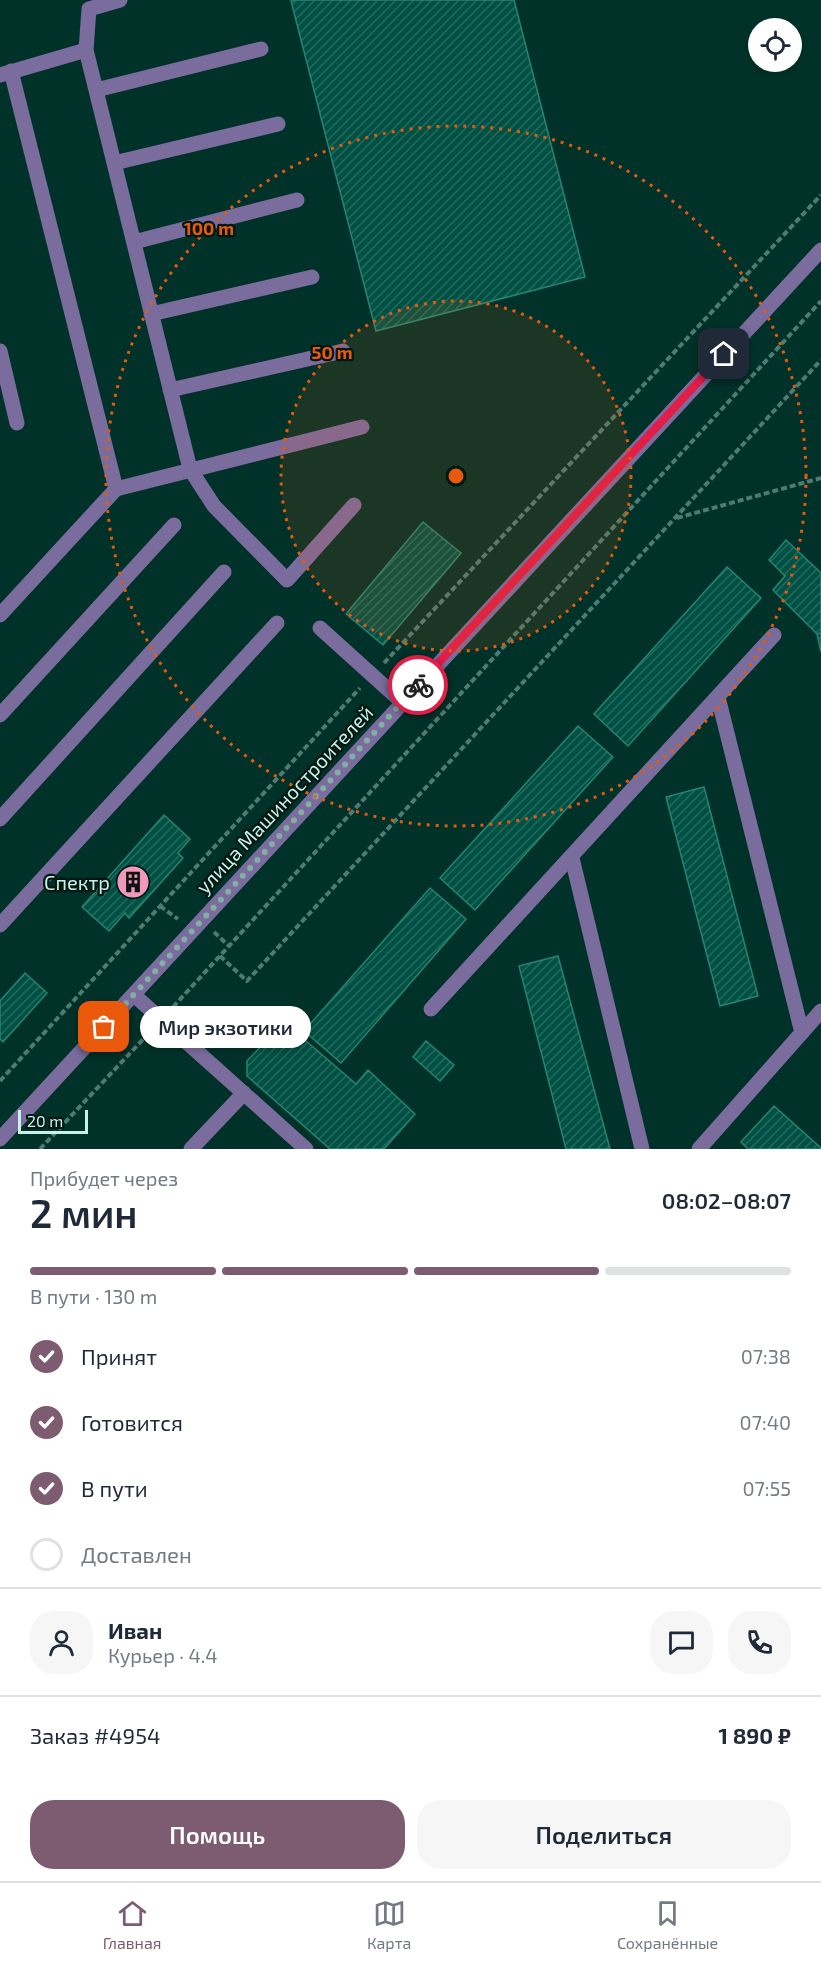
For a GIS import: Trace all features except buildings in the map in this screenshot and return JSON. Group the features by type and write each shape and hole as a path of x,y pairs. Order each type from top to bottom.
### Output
{"street":[{"path":"120,0 89,9 86,50 190,469 214,506 287,580 354,505"},
{"path":"96,90 261,49"},
{"path":"86,50 5,73 116,489"},
{"path":"114,163 278,124"},
{"path":"134,242 297,200"},
{"name":"улица Машиностроителей","path":"0,1140 821,250"},
{"path":"151,314 312,277"},
{"path":"0,351 17,423"},
{"path":"170,390 343,351"},
{"path":"0,615 116,489 362,427"},
{"path":"0,716 174,525"},
{"path":"0,819 224,572"},
{"path":"0,925 277,623"},
{"path":"320,628 374,674 402,702"},
{"path":"431,1009 572,858 774,635"},
{"path":"718,697 802,1033"},
{"path":"572,858 642,1149"},
{"path":"134,995 306,1149"},
{"path":"699,1149 821,1011"},
{"path":"191,1149 244,1093"}],"path":[{"path":"0,1081 374,674 821,195"},
{"path":"40,1149 821,301"},
{"path":"220,956 247,981 821,360"},
{"path":"675,518 821,478"},
{"path":"160,906 176,920"},
{"path":"211,929 229,946"}],"way so far":[{"path":"104,1027 418,685"}],"place":[{"name":"Спектр","path":"133,882"},
{"name":"Мир экзотики","path":"104,1027"}],"route":[{"path":"418,685 724,354"}]}
